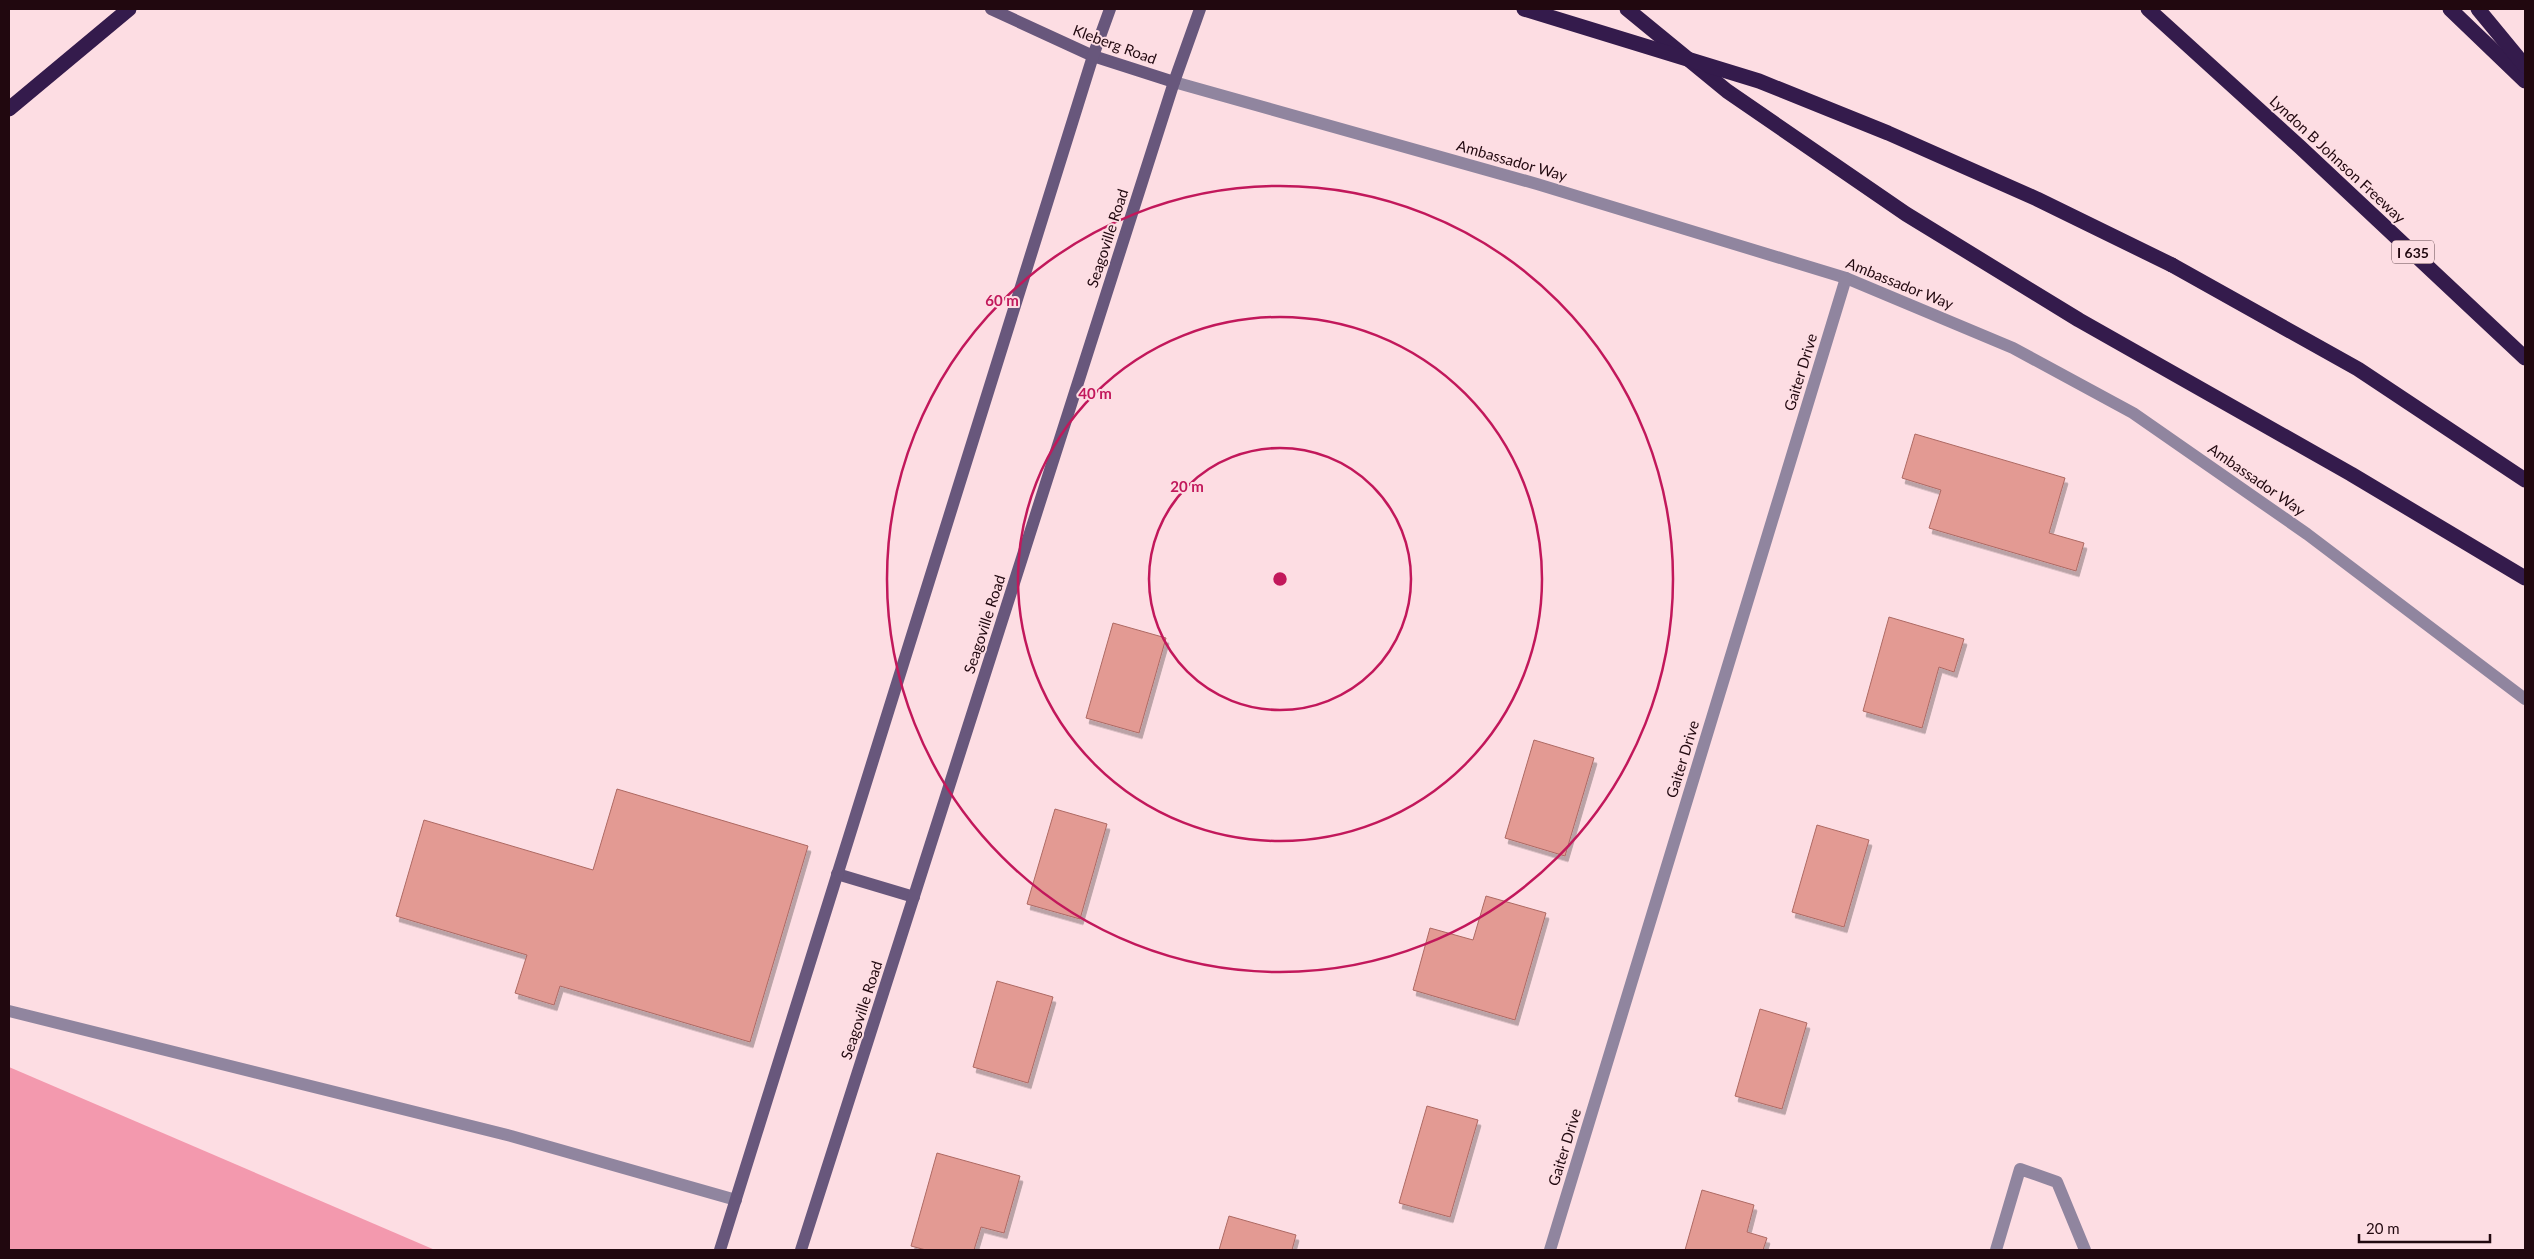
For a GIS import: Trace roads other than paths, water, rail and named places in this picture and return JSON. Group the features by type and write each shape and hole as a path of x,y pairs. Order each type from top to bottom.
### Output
{"highway":[{"path":"9,109 128,9"},
{"path":"1524,9 1759,81 1915,145 2037,199 2172,265 2358,369 2525,480"},
{"name":"Lyndon B Johnson Freeway","path":"2148,9 2300,147 2525,358"},
{"path":"2450,9 2525,80"},
{"path":"2478,9 2525,66"},
{"path":"1632,13 1727,91 1906,214 2079,320 2351,474 2525,578"}],"main road":[{"name":"Kleberg Road","path":"991,9 1093,56 1174,82"},
{"path":"720,1250 1093,56 1110,9"},
{"name":"Seagoville Road","path":"801,1250 1174,82 1200,9"},
{"path":"837,874 914,897"}],"street":[{"name":"Ambassador Way","path":"1174,82 1537,184 1846,278 2013,348 2133,413 2307,534 2525,699"},
{"name":"Gaiter Drive","path":"1550,1250 1846,278"},
{"path":"9,1011 511,1136 736,1200"},
{"path":"1996,1250 2020,1169 2057,1182 2085,1250"}]}
